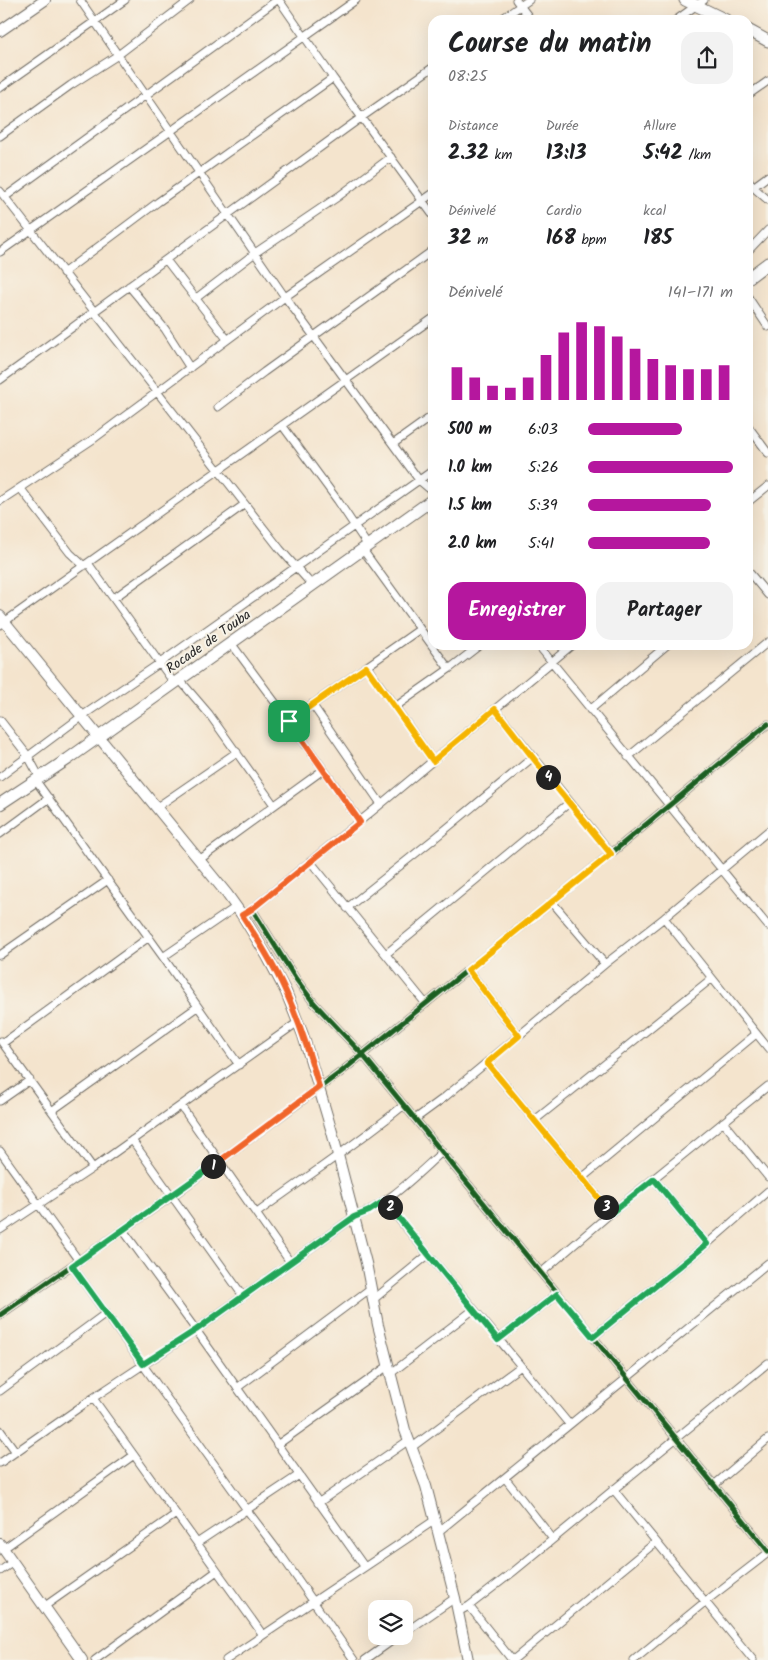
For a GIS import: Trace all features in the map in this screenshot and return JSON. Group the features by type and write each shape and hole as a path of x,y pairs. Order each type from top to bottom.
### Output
{"main road":[{"path":"0,31 45,0"},
{"path":"685,0 701,3 719,15"},
{"path":"753,33 768,41"},
{"path":"753,274 768,263"},
{"name":"Rocade de Touba","path":"0,804 99,737 365,548 428,508"},
{"path":"2,621 82,716 239,911 277,974 298,1022 338,1154 372,1288 378,1326 404,1430 426,1486 455,1598 468,1660"},
{"path":"2,1546 82,1660"}],"street":[{"path":"80,0 285,297 420,480 428,487"},
{"path":"0,88 125,0"},
{"path":"0,136 71,85 118,55 190,0"},
{"path":"312,585 280,549 2,194 88,138 146,94 278,0 428,208"},
{"path":"0,252 356,0"},
{"path":"505,15 518,3 528,0"},
{"path":"518,3 527,15"},
{"path":"683,15 701,3"},
{"path":"0,380 428,71"},
{"path":"63,273 333,78"},
{"path":"753,92 768,81"},
{"path":"195,299 255,253 333,200 391,157"},
{"path":"768,176 753,187 768,200"},
{"path":"0,501 21,489 157,393 227,339 428,197"},
{"path":"753,246 768,230"},
{"path":"218,407 428,254"},
{"path":"166,260 227,339"},
{"path":"130,286 165,330 190,368"},
{"path":"753,305 768,326"},
{"path":"2,621 86,564 428,322"},
{"path":"393,444 428,419"},
{"path":"282,425 355,525 365,548 428,640"},
{"path":"753,433 768,453"},
{"path":"760,442 768,437"},
{"path":"0,777 82,716 428,474"},
{"path":"753,498 768,486"},
{"path":"21,489 70,553 86,564 114,598 160,663 209,714 274,805"},
{"path":"114,598 246,504"},
{"path":"753,582 768,595"},
{"path":"289,721 420,629"},
{"path":"628,757 768,642"},
{"path":"231,643 360,822"},
{"path":"435,650 449,669"},
{"path":"395,707 474,650"},
{"path":"542,650 768,926"},
{"path":"163,956 239,911 252,909 382,804 566,650"},
{"path":"590,710 661,650"},
{"path":"366,667 433,761"},
{"path":"312,704 382,804"},
{"path":"495,709 532,758 611,854"},
{"path":"0,720 28,756 49,798 239,1065"},
{"path":"0,1316 220,1162 362,1054 669,807 768,724"},
{"path":"156,807 236,752"},
{"path":"347,908 416,854 532,758"},
{"path":"199,860 323,770"},
{"path":"0,834 49,798"},
{"path":"386,954 569,803"},
{"path":"415,1119 487,1063 768,831"},
{"path":"310,861 426,1004"},
{"path":"0,955 108,880"},
{"path":"552,902 605,964"},
{"path":"252,909 296,979 314,1003 362,1054 768,1552 634,1660"},
{"path":"664,918 768,1048"},
{"path":"93,1168 1,1041 149,937"},
{"path":"468,970 519,1036"},
{"path":"535,1120 711,979"},
{"path":"52,1110 197,1007"},
{"path":"0,1230 93,1168 298,1022"},
{"path":"582,1178 756,1034"},
{"path":"487,1063 611,1213"},
{"path":"0,1101 30,1080"},
{"path":"540,1273 768,1086"},
{"path":"257,1213 338,1154 356,1144 404,1105"},
{"path":"181,1106 290,1262"},
{"path":"723,1122 768,1177"},
{"path":"132,1140 243,1296"},
{"path":"0,1151 79,1261"},
{"path":"0,1463 143,1364 196,1330 354,1217 369,1211 384,1201 442,1152"},
{"path":"654,1179 707,1244"},
{"path":"593,1337 707,1244 768,1191"},
{"path":"384,1201 569,1424"},
{"path":"123,1230 364,1566"},
{"path":"374,1299 428,1254"},
{"path":"438,1532 768,1263"},
{"path":"72,1266 354,1660"},
{"path":"237,1388 372,1288"},
{"path":"498,1340 557,1294"},
{"path":"278,1445 389,1370 473,1310"},
{"path":"0,1390 106,1313"},
{"path":"458,1612 469,1606 553,1539 768,1363"},
{"path":"318,1503 410,1444 521,1366"},
{"path":"93,1398 263,1635"},
{"path":"0,1430 16,1452"},
{"path":"713,1486 766,1444"},
{"path":"2,1546 134,1456"},
{"path":"197,1543 299,1475"},
{"path":"505,1478 553,1539"},
{"path":"613,1488 754,1660"},
{"path":"45,1606 176,1514"},
{"path":"226,1660 435,1520"},
{"path":"469,1606 512,1660 656,1542"},
{"path":"0,1571 13,1562"},
{"path":"95,1660 217,1571"},
{"path":"413,1627 455,1598"},
{"path":"365,1660 386,1645"}],"cycle path":[{"path":"0,1315 172,1196 341,1072 552,902 768,724"},
{"path":"252,909 296,979 314,1003 362,1054 768,1551"}],"route":[{"path":"366,667 433,761 495,709 532,758 611,854 468,970 519,1036 487,1063 611,1213 654,1179 707,1244 593,1337 557,1294 498,1340 384,1201 364,1214 354,1217 196,1330 143,1364 72,1266 220,1162 319,1087 303,1035 286,992 242,915 360,822 289,721 366,667"}]}
